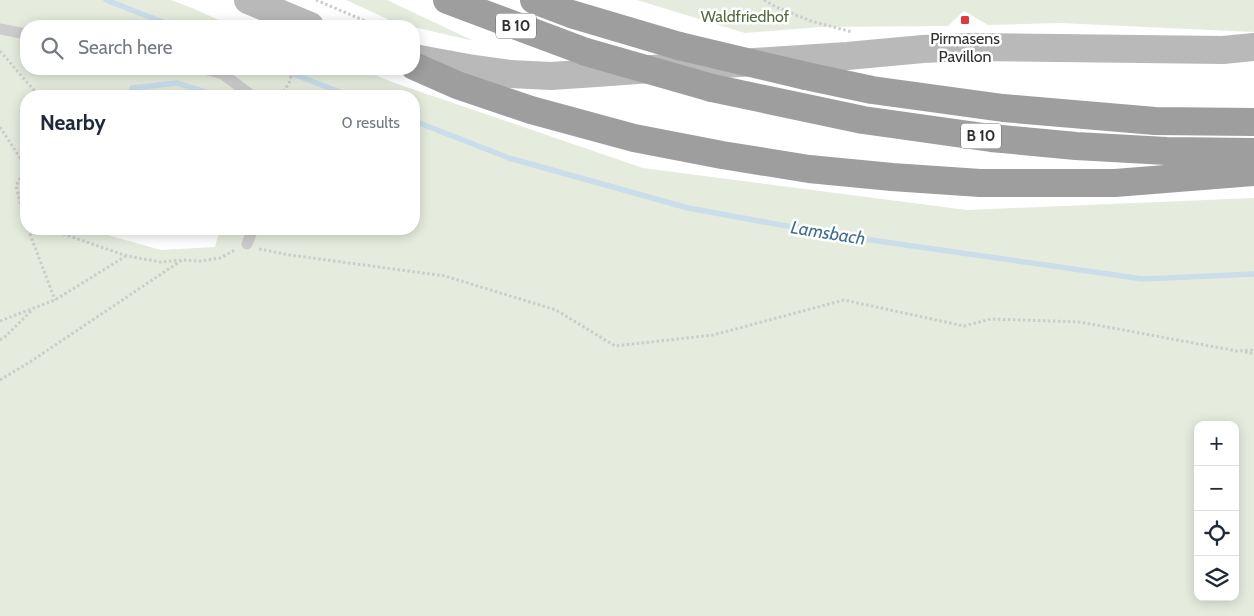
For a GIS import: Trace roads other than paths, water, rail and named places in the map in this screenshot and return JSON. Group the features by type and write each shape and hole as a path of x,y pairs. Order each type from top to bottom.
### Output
{"highway":[{"name":"B 10","path":"447,0 586,52 712,88 863,120 991,138 1076,146 1166,151 1254,152"},
{"name":"B 10","path":"534,0 571,14 680,46 872,90 1003,108 1156,121 1254,122"},
{"path":"420,69 458,85 531,110 634,138 809,169 980,183 1115,183 1254,172"}],"main road":[{"path":"248,0 296,20"},
{"path":"420,59 510,74 551,76 970,47 1223,50 1254,47"},
{"path":"1223,50 1254,56"}],"lane":[{"path":"0,29 20,33"},
{"path":"224,75 244,90"},
{"path":"247,244 251,235"}],"waterway":[{"name":"Lamsbach","path":"106,0 158,20"},
{"name":"Lamsbach","path":"296,75 334,90"},
{"path":"132,88 177,83 199,90"},
{"name":"Lamsbach","path":"420,123 509,158 688,208 836,235 1143,279 1254,274"}],"place":[{"name":"Pirmasens Pavillon","path":"965,20"}],"park label":[{"name":"Waldfriedhof","path":"745,16"}]}
